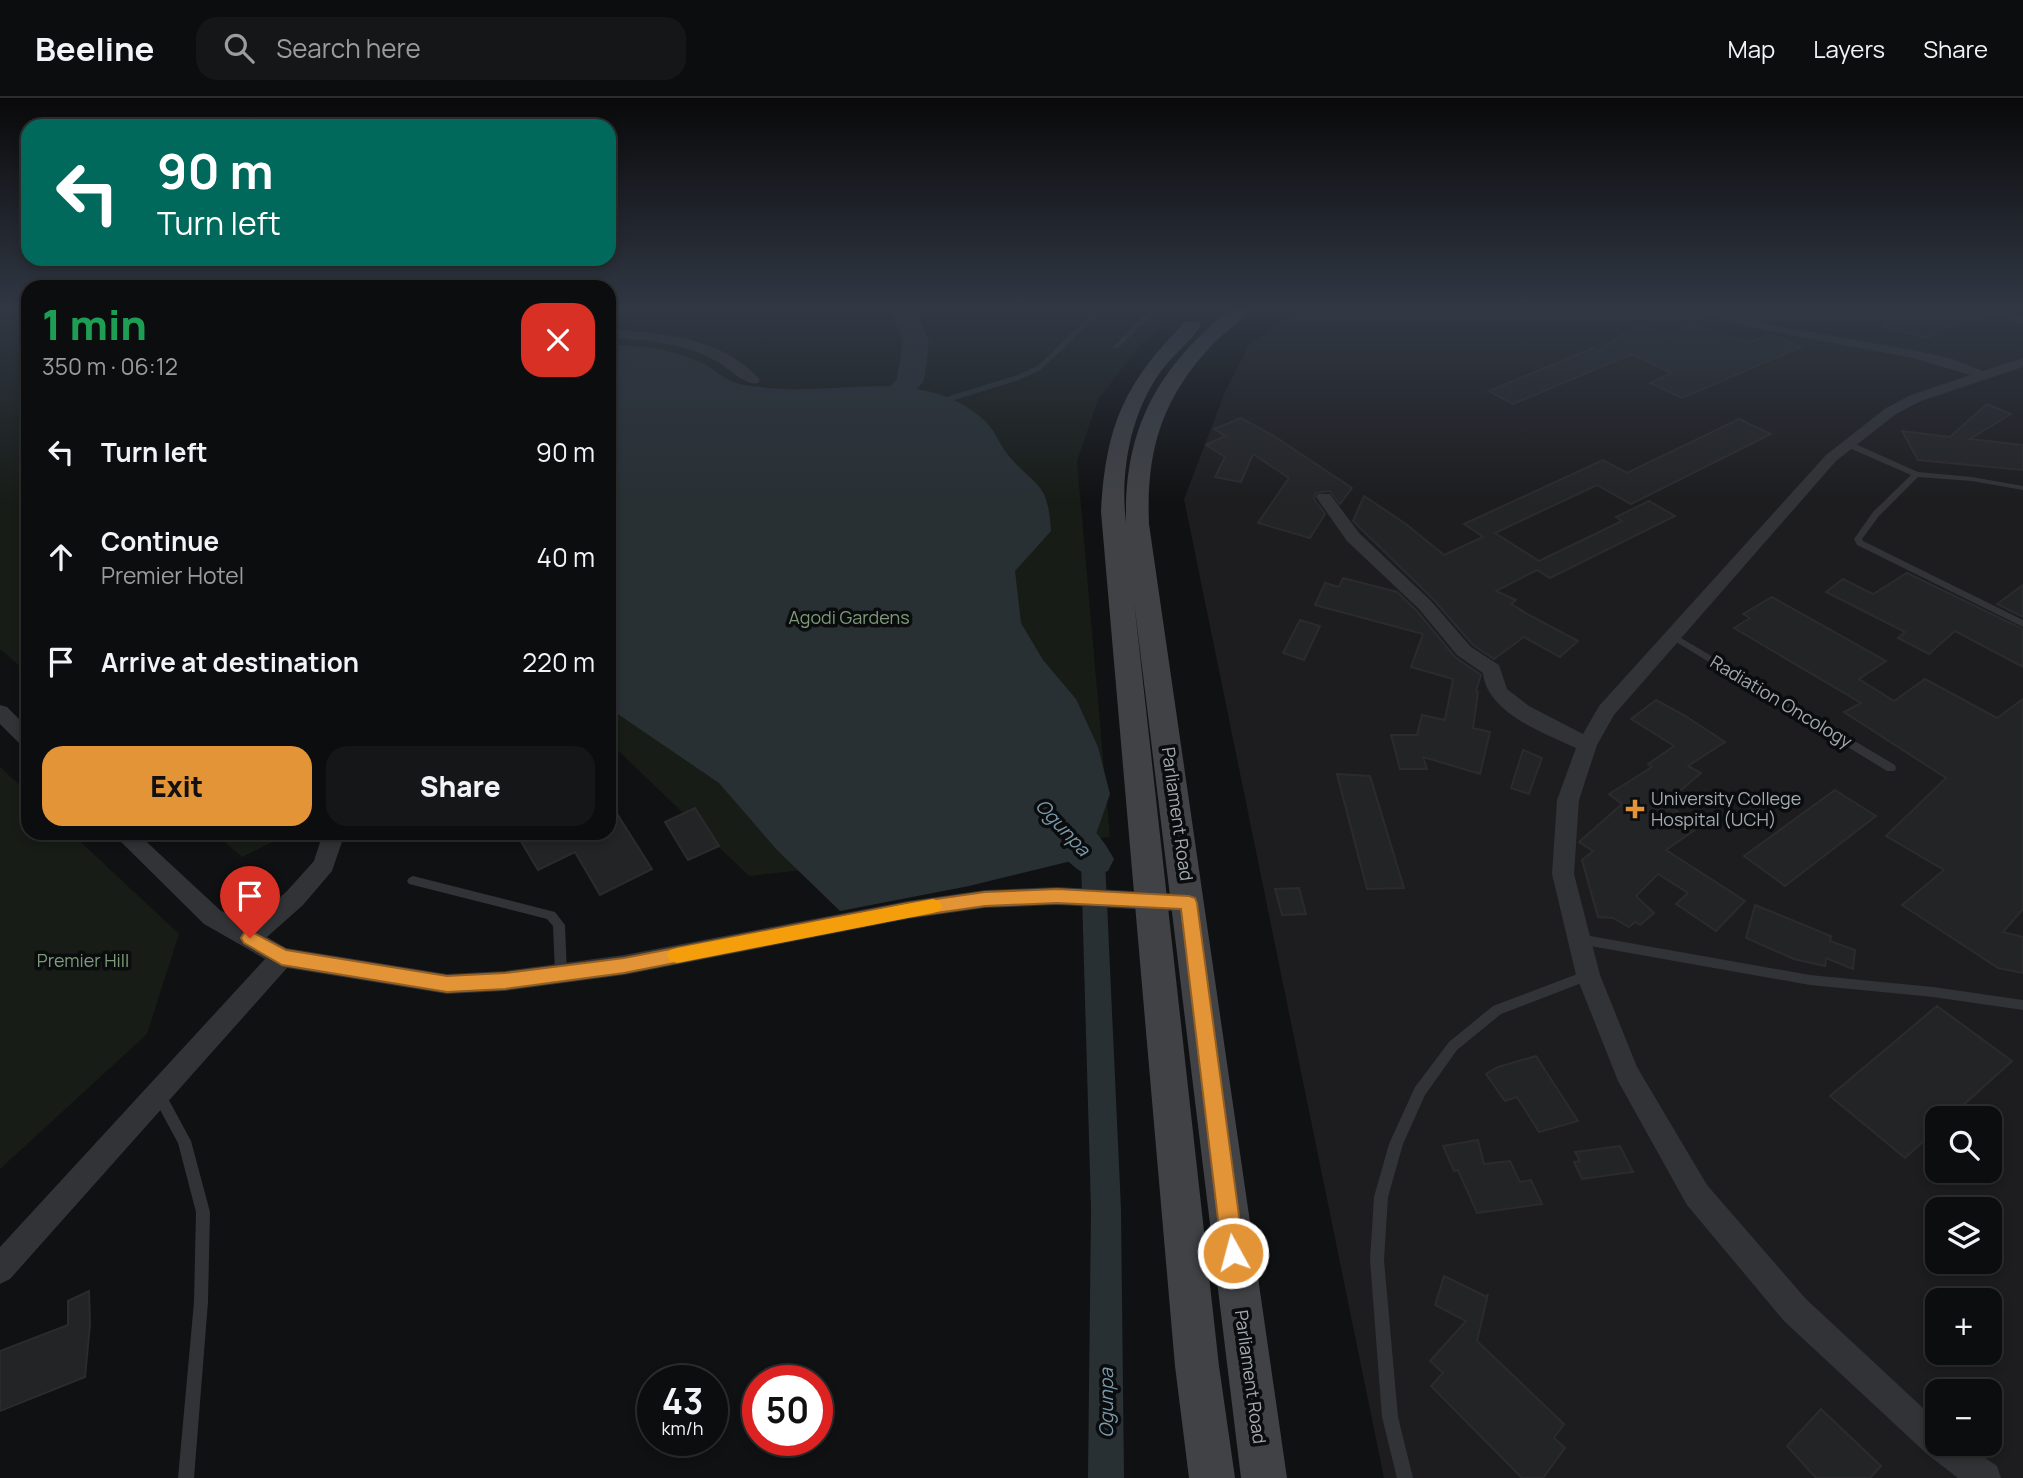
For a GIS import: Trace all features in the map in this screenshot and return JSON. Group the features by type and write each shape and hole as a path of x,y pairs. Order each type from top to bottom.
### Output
{"main road":[{"name":"Parliament Road","path":"1152,373 1125,417 1113,472 1112,513 1197,1366 1212,1478"},
{"name":"Parliament Road","path":"1177,373 1148,431 1139,463 1138,533 1264,1478"}],"street":[{"path":"745,373 753,380"},
{"path":"1925,1431 1795,1310 1697,1195 1627,1073 1588,975 1563,874 1568,800 1587,745 1605,711 1832,458 1891,411 1916,398 1986,373"},
{"path":"1324,497 1353,537 1425,605 1464,651 1492,670 1495,689 1550,728 1587,745"},
{"path":"0,712 21,733"},
{"path":"130,840 212,917 282,957 447,984 505,981 624,965 908,910 985,899 1109,897 1189,903"},
{"path":"250,938 295,898 324,864 332,840"},
{"path":"0,1269 157,1092 282,957"},
{"path":"1955,1456 1985,1478"}],"lane":[{"path":"1850,445 1916,474 1972,479 2023,488"},
{"path":"1916,474 1876,514 1858,539 1860,543 2023,624"},
{"name":"Radiation Oncology","path":"1671,635 1891,768"},
{"path":"413,881 551,915 559,925 561,974"},
{"path":"1579,939 1810,980 1933,992 2023,1005"},
{"path":"1405,1478 1391,1417 1377,1260 1381,1197 1396,1144 1420,1091 1453,1046 1497,1010 1588,975"},
{"path":"157,1092 184,1141 203,1212 201,1302 187,1478"}],"shaded area":[{"name":"University College Hospital (UCH)","path":"1234,373 2023,373 2023,1478 1384,1478 1184,499"}],"green space":[{"path":"0,373 21,373 21,667 0,649"},
{"name":"Agodi Gardens","path":"616,373 1118,373 1098,400 1077,461 1110,837 749,876 616,749"},
{"name":"Premier Hill","path":"0,767 21,786 21,840 78,840 179,934 147,1034 0,1169"},
{"path":"222,840 277,840 242,857"}],"water":[{"name":"Agodi Gardens","path":"616,373 719,373 740,384 789,389 877,386 906,388 934,393 960,403 989,425 1009,456 1039,487 1047,503 1051,531 1015,571 1021,623 1043,660 1076,699 1098,747 1110,794 1088,857 969,886 840,911 777,850 719,783 616,713"}],"building":[{"path":"1532,373 1586,373 1513,404 1489,391"},
{"path":"1671,373 1739,373 1682,398 1650,383"},
{"path":"1987,404 2011,414 1970,439 2023,445 2023,470 1918,460 1902,431 1950,437"},
{"path":"1241,418 1277,438 1352,488 1340,504 1330,491 1316,493 1314,499 1325,514 1310,538 1258,523 1289,478 1253,454 1241,482 1215,477 1225,457 1206,445 1225,436 1214,429"},
{"path":"1739,419 1771,434 1631,504 1597,485 1495,533 1539,561 1622,521 1616,517 1649,501 1675,516 1550,578 1537,570 1496,591 1516,600 1511,604 1578,641 1560,657 1524,637 1494,659 1473,645 1433,599 1353,521 1364,496 1406,524 1444,555 1483,537 1464,524 1603,460 1627,473"},
{"path":"1907,573 2023,629 2023,667 1955,631 1929,654 1898,638 1905,632 1826,592 1843,579 1873,594"},
{"path":"1343,578 1397,592 1417,611 1455,657 1481,675 1476,691 1473,728 1490,732 1480,774 1423,757 1427,769 1400,769 1391,735 1417,735 1422,715 1445,720 1453,679 1411,667 1423,634 1315,605 1325,583 1339,587"},
{"path":"2023,585 2023,617 1997,604"},
{"path":"1772,597 1886,661 1859,679 1894,701 1925,679 1997,718 2023,699 2023,909 2003,932 2023,937 2023,973 1998,968 1902,905 1944,870 1886,836 1946,778 1844,712 1861,703 1734,628 1750,618 1743,614"},
{"path":"1300,620 1320,626 1304,660 1283,653"},
{"path":"1656,700 1725,742 1688,766 1701,773 1666,803 1699,827 1666,850 1745,901 1716,931 1676,904 1688,893 1658,874 1636,896 1654,913 1640,925 1635,922 1629,927 1613,918 1598,917 1582,860 1593,851 1579,842 1622,804 1609,794 1652,767 1648,764 1674,746 1631,719"},
{"path":"1523,750 1542,758 1529,794 1511,788"},
{"path":"1337,774 1370,776 1404,888 1367,889"},
{"path":"1835,790 1876,816 1785,886 1744,856"},
{"path":"695,808 719,846 688,860 665,822"},
{"path":"616,812 652,869 600,895 575,852 538,870 520,840 616,840"},
{"path":"1299,888 1306,914 1282,915 1275,889"},
{"path":"1755,905 1831,936 1830,941 1855,950 1853,969 1826,958 1825,966 1794,959 1746,938"},
{"path":"1937,1006 2012,1061 1962,1106 1925,1106 1925,1140 1905,1158 1830,1096"},
{"path":"1536,1056 1578,1121 1539,1132 1517,1097 1505,1101 1486,1074 1498,1067"},
{"path":"1478,1140 1484,1164 1510,1161 1520,1182 1531,1180 1542,1204 1477,1213 1458,1170 1454,1171 1443,1146"},
{"path":"1620,1146 1633,1172 1582,1179 1574,1162 1580,1161 1575,1152"},
{"path":"1444,1276 1487,1297 1488,1294 1477,1341 1564,1424 1554,1438 1565,1448 1543,1478 1522,1478 1431,1386 1443,1373 1430,1361 1466,1321 1435,1305"},
{"path":"89,1291 90,1324 85,1377 0,1411 0,1351 68,1325 68,1301"},
{"path":"1821,1409 1881,1466 1870,1478 1816,1478 1787,1446"}],"waterway":[{"name":"Ogunpa","path":"868,426 910,381 911,373"},
{"path":"939,402 1027,373"},
{"name":"Ogunpa","path":"1052,815 1093,859"},
{"name":"Ogunpa","path":"1093,859 1106,1209 1106,1478"}],"slow traffic":[{"path":"677,955 933,906"}],"place":[{"name":"University College Hospital (UCH)","path":"1635,809"}],"route":[{"path":"250,938 282,957 447,984 505,981 624,965 908,910 985,899 1109,897 1189,903 1233,1253"}]}
